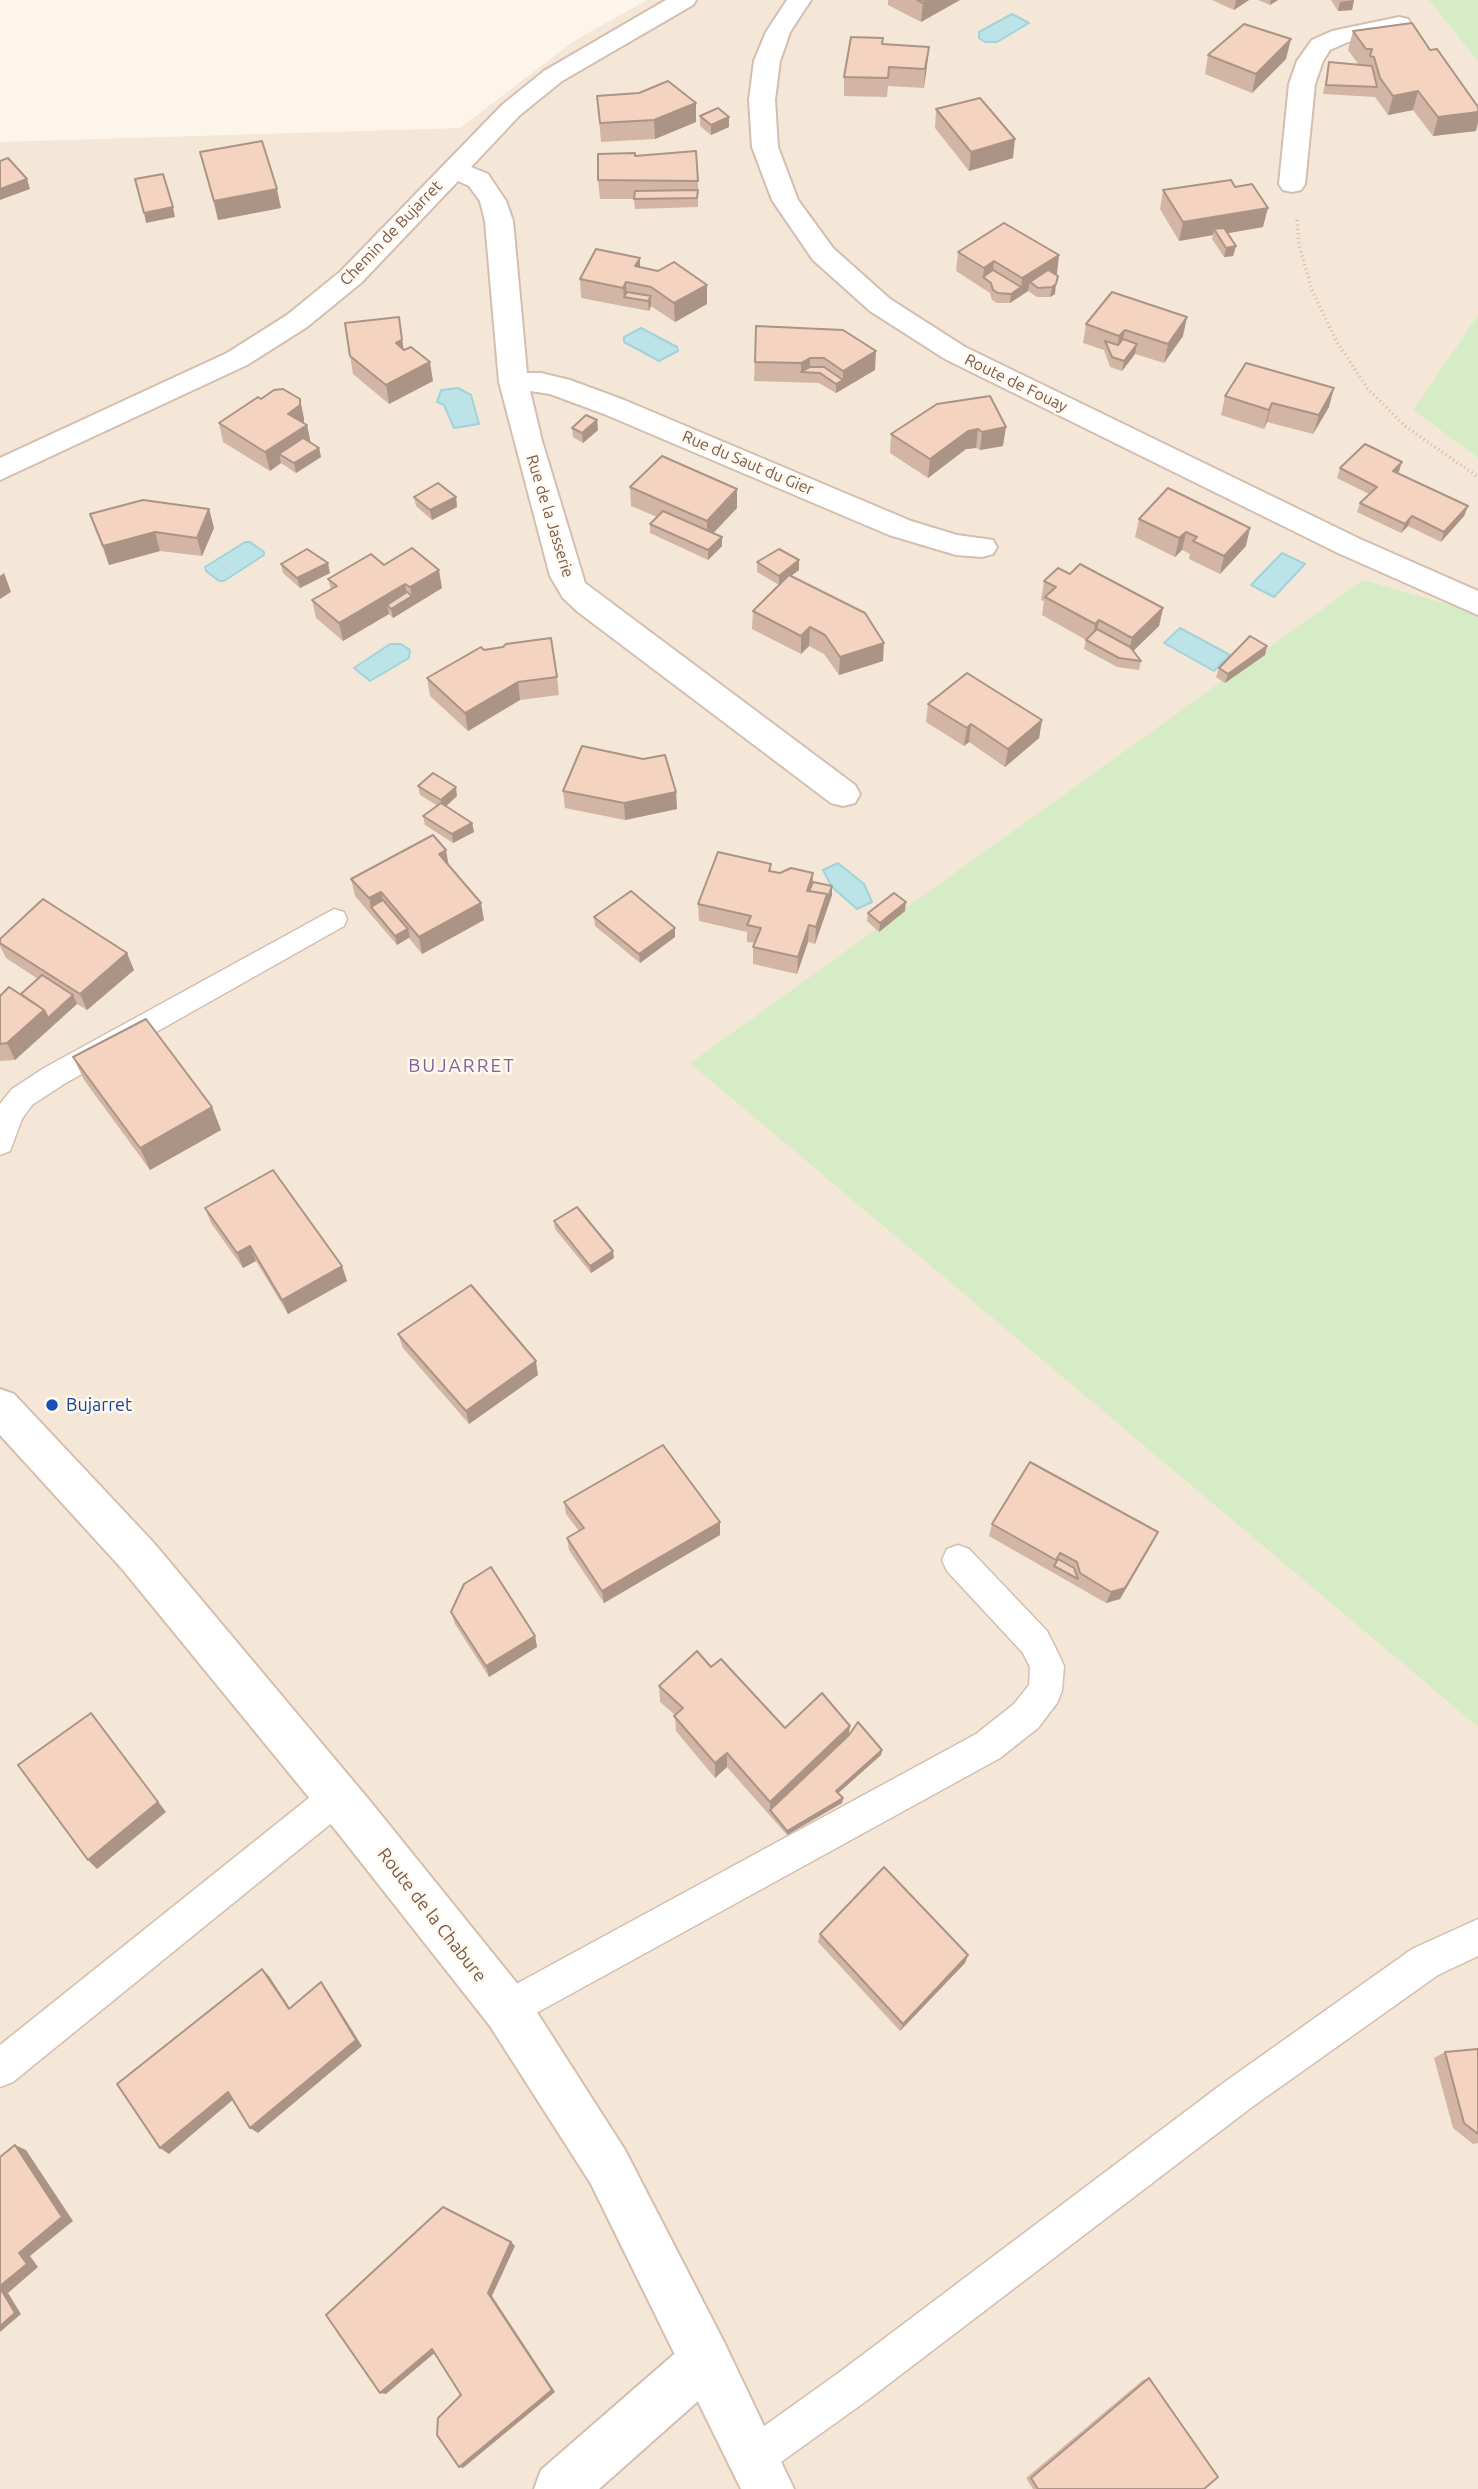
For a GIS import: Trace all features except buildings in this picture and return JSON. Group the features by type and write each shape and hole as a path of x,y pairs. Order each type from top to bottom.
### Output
{"street":[{"name":"Chemin de Bujarret","path":"0,470 237,359 297,321 351,277 511,110 554,76 599,47 684,0"},
{"name":"Route de Fouay","path":"799,0 778,32 768,61 762,100 765,147 785,200 823,254 870,297 955,353 1349,546 1478,604"},
{"path":"1382,0 1417,44"},
{"path":"1292,184 1302,84 1310,61 1321,46 1341,36 1399,24"},
{"name":"Rue de la Jasserie","path":"454,169 479,180 488,190 496,211 513,382 527,442 562,562 574,590 843,794"},
{"name":"Rue du Saut du Gier","path":"513,382 541,382 560,387 614,407 900,528 956,545 982,547"},
{"name":"Route de la Chabure","path":"0,1407 138,1556 507,2009 608,2167 761,2474"},
{"path":"560,2489 706,2360"}],"lane":[{"path":"0,1143 9,1114 22,1097 54,1076 334,919"},
{"path":"507,2009 988,1746 1026,1716 1045,1691 1046,1666 1035,1642 958,1560"},
{"path":"0,2069 337,1797"},
{"path":"761,2474 855,2385 1239,2094 1425,1962 1478,1937"}],"path":[{"path":"1292,184 1299,245 1312,290 1337,342 1367,388 1405,426 1478,477"}],"shaded area":[{"path":"647,0 1429,0 1478,62 1478,315 1413,410 1478,458 1478,613 691,1063 1478,1727 1478,2489 0,2489 0,142 460,128 574,41"}],"green space":[{"path":"1429,0 1478,0 1478,62"},
{"path":"1478,315 1478,458 1413,410"},
{"path":"1363,580 1478,613 1478,1727 690,1063"}],"water":[{"path":"1012,14 1029,23 997,42 985,42 979,38 979,32"},
{"path":"641,328 677,347 678,351 659,361 624,342 624,337"},
{"path":"458,388 471,395 479,424 454,428 444,405 437,402 441,390"},
{"path":"245,542 250,542 264,552 264,555 224,581 219,581 206,571 205,567"},
{"path":"1282,553 1305,564 1274,597 1251,585"},
{"path":"1180,628 1230,655 1214,671 1164,643"},
{"path":"390,644 401,644 410,650 409,658 370,681 354,668"},
{"path":"838,863 864,884 872,902 857,909 832,887 823,870"}],"place":[{"name":"Bujarret","path":"52,1405"}],"district":[{"name":"BUJARRET","path":"462,1066"}]}
